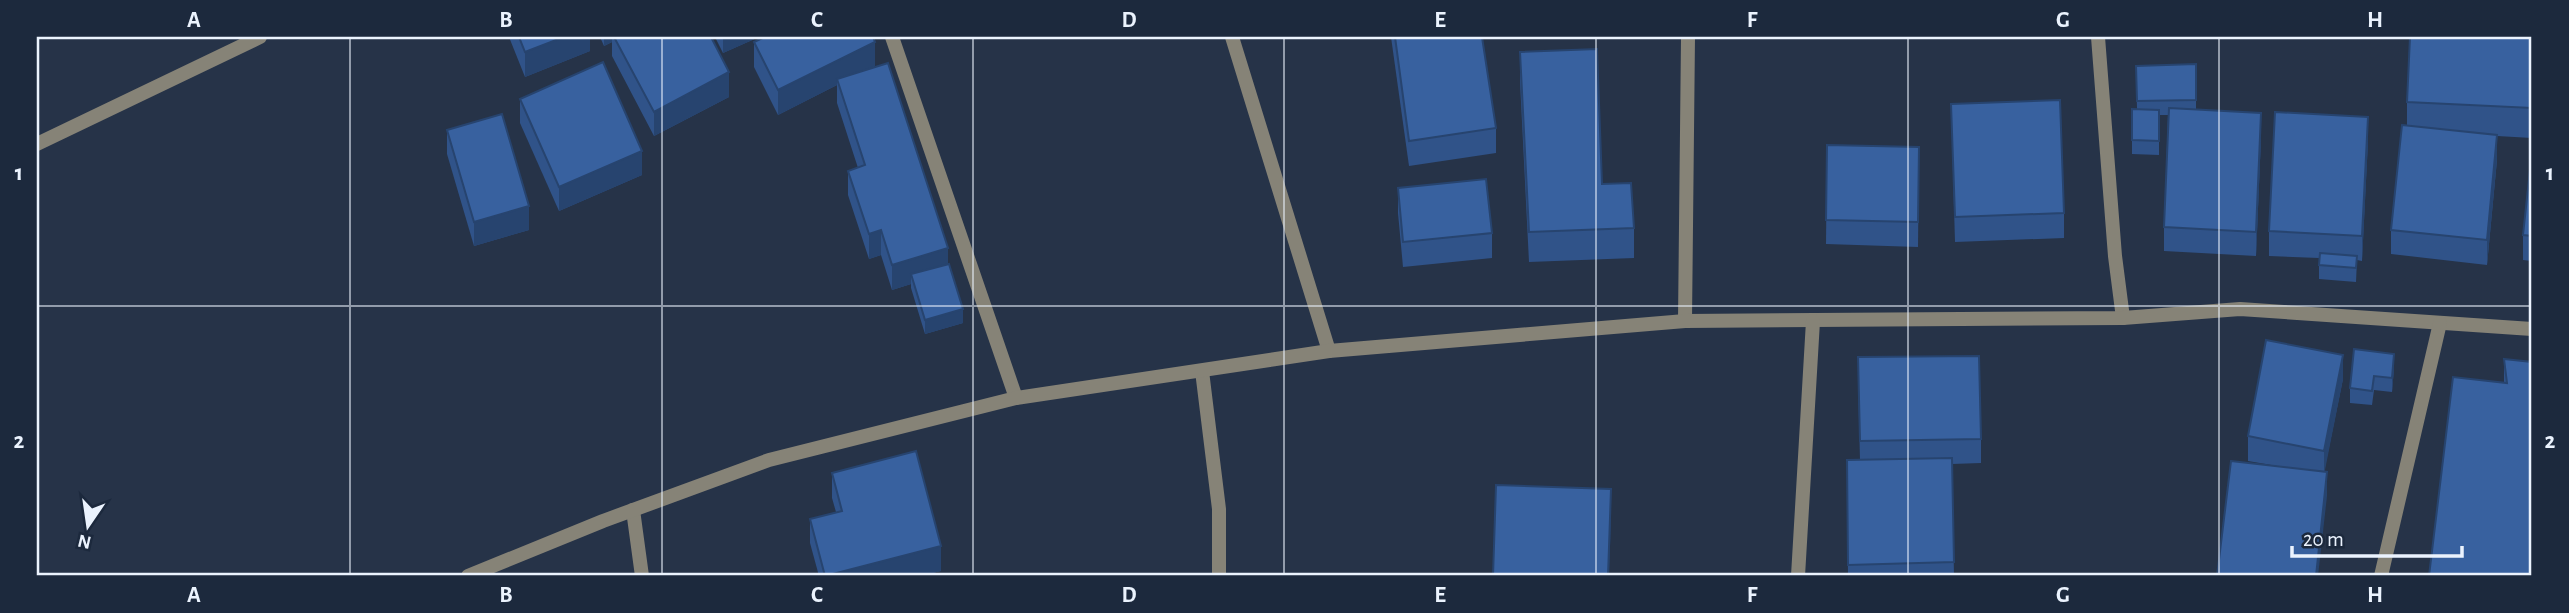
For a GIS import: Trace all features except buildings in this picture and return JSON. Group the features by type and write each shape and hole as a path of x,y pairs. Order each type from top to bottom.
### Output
{"street":[{"path":"37,144 260,37"},
{"path":"892,37 1016,398"},
{"path":"1232,37 1329,351"},
{"path":"1685,321 1688,37"},
{"path":"2098,37 2123,318"},
{"path":"468,576 633,510 769,460 1016,398 1329,351 1685,321 2123,318 2240,309 2532,329"},
{"path":"1798,576 1813,321"},
{"path":"2381,576 2440,323"},
{"path":"1202,371 1219,509 1219,576"},
{"path":"633,510 642,576"}]}
